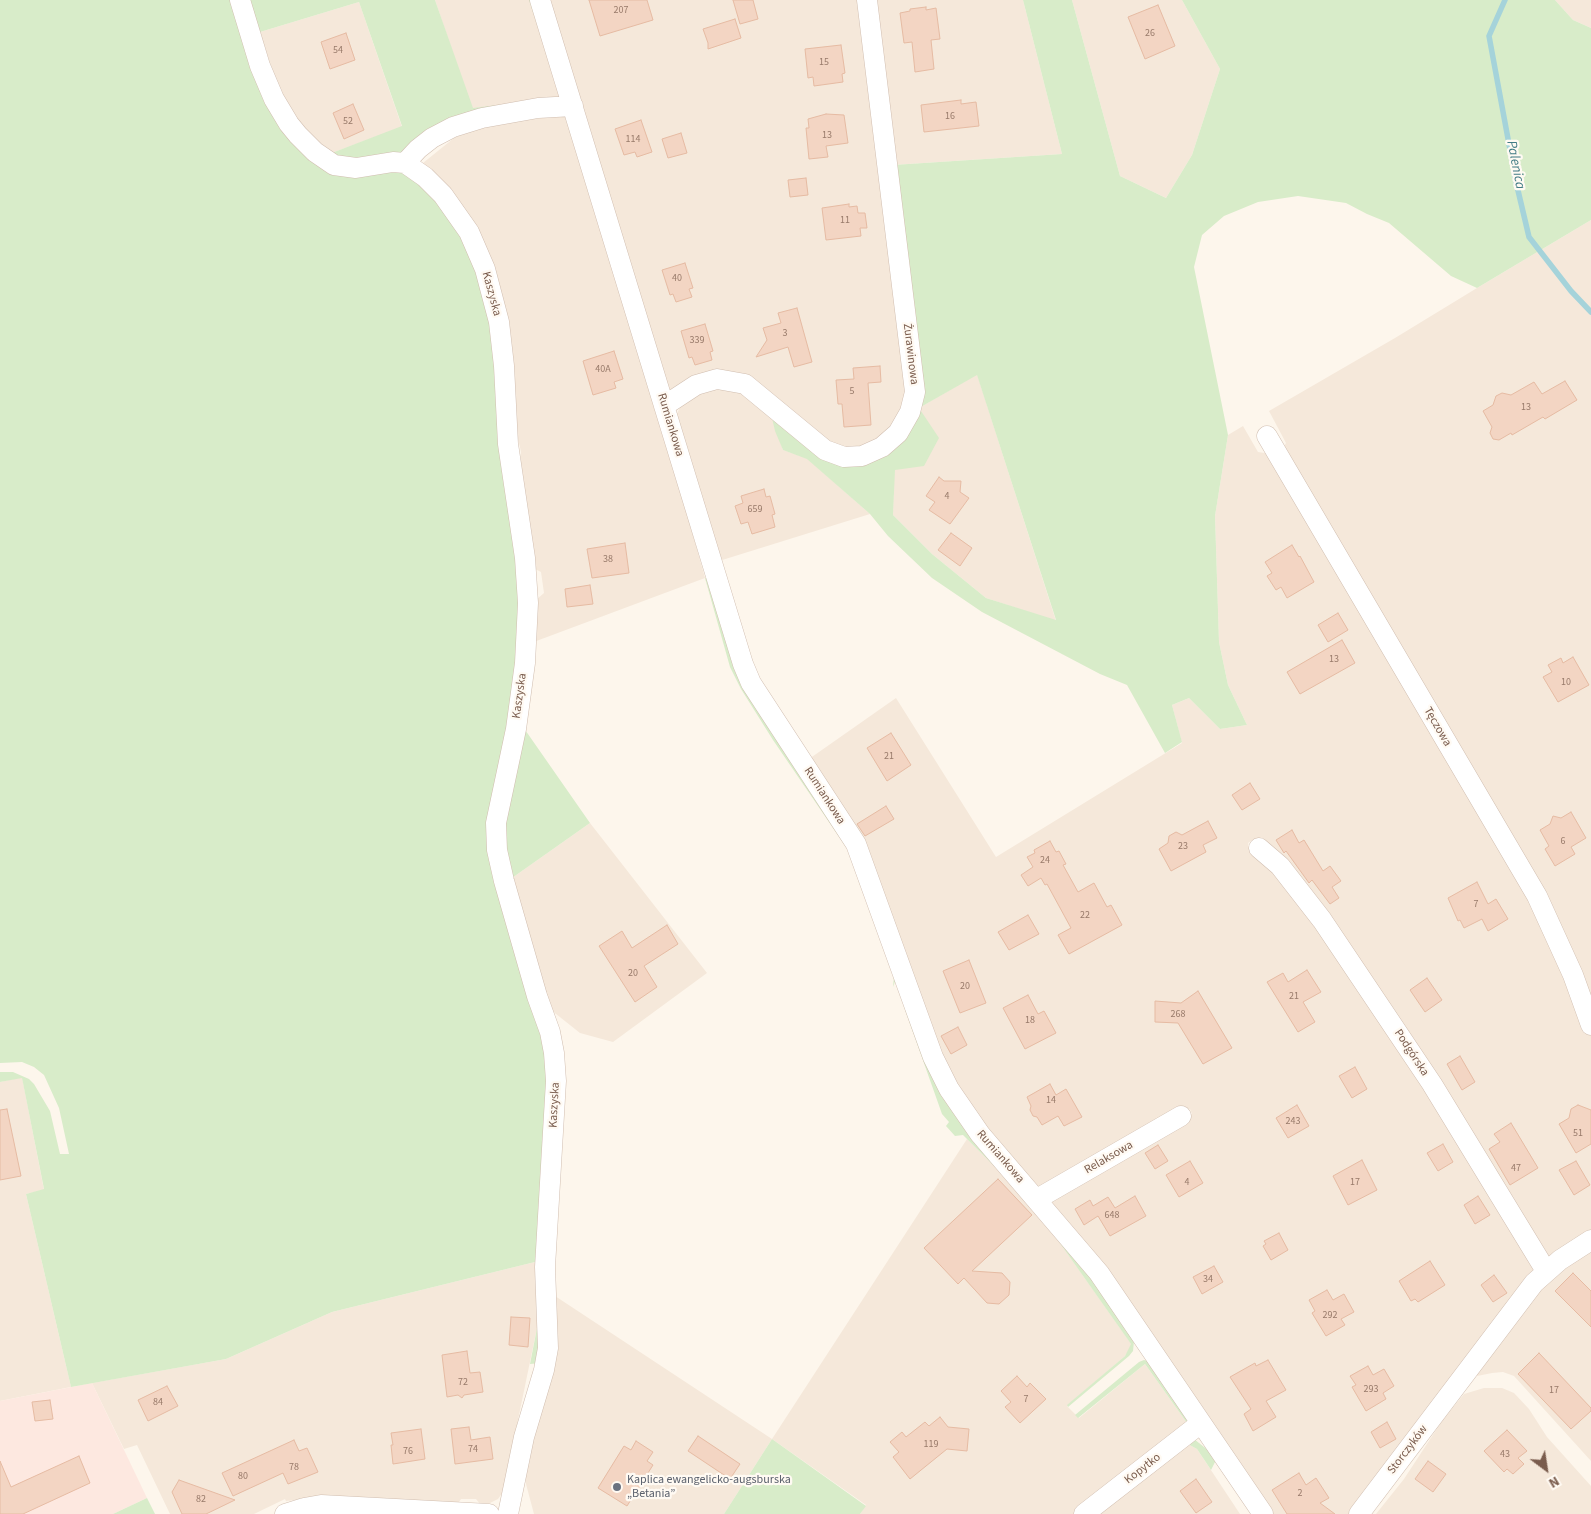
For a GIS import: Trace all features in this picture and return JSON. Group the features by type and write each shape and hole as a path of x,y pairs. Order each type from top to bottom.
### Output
{"street":[{"path":"240,0 260,66 274,99 289,124 306,145 334,165 356,168 393,162 405,163 418,148 453,127 482,118 538,108 573,106"},
{"name":"Rumiankowa","path":"540,0 743,664 751,683 856,844 933,1057 949,1089 980,1134 1099,1273 1262,1514"},
{"name":"Żurawinowa","path":"664,406 696,385 717,379 745,384 825,450 844,457 862,456 882,447 898,433 910,412 915,392 867,0"},
{"name":"Kaszyska","path":"405,163 424,177 456,211 473,240 488,278 502,344 508,444 525,558 528,603 524,663 516,729 496,823 496,844 504,882 551,1038 556,1065 556,1095 545,1267 548,1348 544,1370 524,1437 508,1514"},
{"name":"Tęczowa","path":"1267,436 1538,896 1573,976 1591,1025"},
{"name":"Podgórska","path":"1259,848 1280,866 1322,920 1364,982 1432,1084 1546,1272"},
{"name":"Relaksowa","path":"1037,1199 1181,1116"},
{"path":"1546,1272 1560,1260 1591,1240"},
{"name":"Storczyków","path":"1359,1514 1534,1283 1546,1272"},
{"name":"Kopytko","path":"1084,1514 1201,1423"},
{"path":"285,1514 321,1505 490,1514"}],"shaded area":[{"path":"435,0 529,0 562,97 472,109"},
{"path":"546,0 861,0 908,393 904,412 878,443 843,450 826,444 746,379 669,390"},
{"path":"872,0 1023,0 1062,154 893,165"},
{"path":"1072,0 1182,0 1220,69 1192,155 1166,198 1120,176"},
{"path":"1555,0 1591,0 1591,28 1573,20"},
{"path":"359,2 402,127 329,154 284,106 260,32"},
{"path":"567,115 658,410 705,578 531,643 536,600 544,593 541,572 533,568 519,477 521,452 511,406 423,163 454,138 485,125"},
{"path":"1591,220 1591,1005 1282,450 1286,443 1269,411"},
{"path":"977,374 1056,621 986,598 932,554 893,515 894,470 919,408"},
{"path":"724,386 745,391 770,409 783,450 807,458 870,514 719,561 675,417 683,402 698,393"},
{"path":"1243,426 1258,452 1271,454 1531,899 1552,938 1591,1036 1591,1234 1548,1260 1437,1080 1325,918 1280,863 1254,839 1248,843 1250,851 1277,869 1319,921 1429,1089 1537,1267 1535,1273 1449,1390 1352,1514 1269,1514 1104,1270 1048,1202 1049,1196 1192,1114 1190,1109 1046,1189 1036,1187 986,1131 955,1084 940,1054 915,991 868,860 809,759 896,698 996,857 1182,743 1172,705 1189,698 1220,729 1247,725 1228,685 1219,642 1215,516 1228,435"},
{"path":"590,823 707,973 613,1042 580,1033 546,1006 512,878"},
{"path":"22,1077 44,1190 26,1194 71,1387 0,1401 0,1082"},
{"path":"967,1139 1033,1205 1132,1345 1125,1356 1067,1406 1079,1418 1145,1364 1187,1423 1075,1514 860,1514 866,1505 772,1439"},
{"path":"1591,1248 1591,1461 1514,1376 1503,1372 1477,1376 1476,1373 1542,1284"},
{"path":"539,1261 537,1328 503,1492 498,1499 490,1503 480,1504 476,1499 461,1499 457,1505 328,1496 286,1501 285,1499 254,1514 170,1514 137,1445 124,1449 92,1383 226,1359 332,1312"},
{"path":"552,1294 772,1439 724,1514 534,1514 526,1484 525,1467 553,1319"},
{"path":"92,1383 147,1498 113,1514 0,1514 0,1401"},
{"path":"1484,1388 1502,1388 1514,1393 1529,1409 1547,1437 1591,1486 1591,1514 1376,1514 1404,1479 1442,1421 1464,1394"},
{"path":"1186,1443 1197,1449 1240,1514 1096,1514"}],"green space":[{"path":"0,0 235,0 313,155 403,169 451,214 488,297 519,557 521,663 493,823 550,1055 541,1363 530,1364 537,1328 539,1261 332,1312 226,1359 71,1387 26,1194 44,1189 22,1078 0,1082 0,1072 13,1072 29,1079 34,1084 50,1111 60,1154 69,1154 59,1108 44,1075 34,1067 22,1062 0,1063"},
{"path":"250,0 435,0 473,108 561,97 529,0 534,0 562,97 401,153 354,164 329,154 402,126 359,2 260,32"},
{"path":"1023,0 1072,0 1120,176 1166,198 1192,155 1220,69 1182,0 1555,0 1573,20 1591,28 1591,220 1477,288 1451,276 1389,223 1346,203 1298,196 1258,202 1224,216 1202,235 1194,267 1228,435 1215,516 1219,642 1228,685 1247,725 1220,729 1189,698 1172,705 1182,742 1165,753 1127,685 1100,674 982,612 932,578 888,536 870,514 807,459 783,450 775,431 770,409 864,462 919,408 924,381 918,355 893,165 1062,154","holes":["977,375 1056,620 986,598 932,554 893,515 895,470 924,466 939,438 919,408"]},
{"path":"705,578 710,579 720,617 844,838 896,979 893,987 894,976 848,850 773,740 741,689 730,667"},
{"path":"521,724 590,823 512,878 502,840"},
{"path":"903,1004 924,1053 1095,1276 1134,1341 1133,1351 1129,1356 1068,1407 1067,1405 1125,1356 1131,1344 1033,1205 963,1135 955,1136 946,1126 949,1122 942,1114"},
{"path":"1148,1361 1190,1419 1187,1423 1145,1364 1078,1418 1075,1415 1139,1362"},
{"path":"772,1439 866,1506 860,1514 724,1514"},
{"path":"1194,1439 1209,1451 1216,1460 1211,1470 1197,1449 1186,1443"},
{"path":"147,1498 155,1514 113,1514"}],"building":[{"path":"589,0 647,0 653,20 600,36"},
{"path":"733,0 753,0 758,19 740,24"},
{"path":"1158,5 1175,46 1145,59 1128,17"},
{"path":"926,7 926,10 936,8 940,39 931,40 934,69 915,72 912,42 904,43 900,13 910,11 910,9"},
{"path":"735,19 741,38 708,49 703,29"},
{"path":"346,33 355,60 330,69 321,42"},
{"path":"841,45 845,73 842,74 843,82 814,86 813,77 808,78 805,49"},
{"path":"961,100 961,104 976,102 979,126 924,132 921,105"},
{"path":"353,104 364,130 344,139 333,113"},
{"path":"826,114 844,115 848,143 826,146 828,157 809,159 806,128 809,128 808,119"},
{"path":"641,120 652,152 637,157 635,152 624,155 615,129"},
{"path":"681,133 687,153 668,158 662,139"},
{"path":"806,178 808,195 790,197 788,180"},
{"path":"849,204 849,207 857,206 858,213 865,213 867,228 860,228 861,236 826,240 822,208"},
{"path":"685,263 693,288 689,289 692,297 676,302 673,294 670,295 662,270"},
{"path":"797,308 812,362 794,367 788,347 756,357 767,340 763,328 781,323 778,313"},
{"path":"705,324 713,351 710,352 712,360 695,365 692,357 689,358 681,331"},
{"path":"614,351 623,379 614,382 616,388 593,395 583,361"},
{"path":"880,366 881,382 868,383 871,425 844,427 842,404 838,404 836,380 854,379 853,368"},
{"path":"1565,381 1577,400 1545,419 1543,417 1512,435 1511,433 1499,440 1493,439 1490,433 1492,427 1483,411 1493,405 1496,396 1502,393 1511,395 1534,382 1542,394"},
{"path":"939,477 944,481 961,481 960,492 969,498 950,524 929,510 935,502 926,496"},
{"path":"764,489 766,497 770,496 775,514 772,515 775,527 752,534 748,522 741,524 735,506 743,503 741,496"},
{"path":"951,533 972,548 960,566 938,550"},
{"path":"625,543 629,573 592,578 587,549"},
{"path":"1292,545 1314,582 1287,598 1281,587 1276,590 1267,576 1272,573 1265,562"},
{"path":"590,585 593,604 567,607 565,589"},
{"path":"1338,613 1348,630 1328,642 1318,625"},
{"path":"1342,640 1355,663 1300,694 1287,672"},
{"path":"1573,657 1589,685 1558,702 1543,677 1552,672 1548,665 1561,658 1563,663"},
{"path":"891,733 911,765 887,781 867,748"},
{"path":"1250,783 1260,799 1242,810 1232,795"},
{"path":"886,806 894,819 865,836 857,824"},
{"path":"1571,812 1586,838 1571,847 1575,854 1555,866 1545,849 1549,846 1540,830 1550,824 1553,816 1561,818"},
{"path":"1208,821 1217,838 1203,845 1206,852 1171,871 1159,849 1168,843 1169,836 1176,832 1182,835"},
{"path":"1292,830 1299,843 1304,840 1323,871 1330,866 1341,881 1332,887 1339,898 1330,904 1312,880 1309,883 1286,851 1284,853 1276,840"},
{"path":"1050,841 1056,852 1059,851 1066,864 1063,865 1078,892 1094,883 1107,907 1111,905 1122,925 1069,954 1058,935 1071,928 1047,884 1045,885 1041,878 1028,886 1021,875 1033,867 1027,857 1035,853 1034,850"},
{"path":"1477,882 1488,904 1496,899 1508,919 1488,931 1482,919 1464,928 1460,920 1458,921 1448,898"},
{"path":"1028,915 1039,934 1009,950 998,932"},
{"path":"667,925 678,944 644,966 657,987 635,1002 599,946 622,931 632,948"},
{"path":"969,960 986,1003 960,1013 943,971"},
{"path":"1307,970 1321,992 1303,1002 1315,1022 1298,1032 1267,982 1283,973 1288,982"},
{"path":"1427,978 1442,1000 1425,1012 1410,990"},
{"path":"1198,991 1232,1048 1203,1064 1178,1023 1155,1022 1155,1001 1181,1003"},
{"path":"1028,995 1038,1014 1044,1011 1056,1033 1025,1049 1003,1008"},
{"path":"958,1027 967,1045 951,1054 941,1036"},
{"path":"1460,1056 1475,1082 1462,1090 1447,1064"},
{"path":"1355,1067 1367,1089 1352,1098 1339,1076"},
{"path":"1050,1084 1056,1095 1066,1089 1082,1117 1064,1126 1058,1116 1042,1125 1037,1117 1033,1116 1027,1097"},
{"path":"1297,1105 1309,1126 1288,1138 1276,1118"},
{"path":"1578,1105 1591,1110 1591,1144 1576,1153 1559,1124 1569,1118 1571,1109"},
{"path":"7,1109 21,1176 0,1180 0,1110"},
{"path":"1511,1123 1538,1168 1510,1185 1489,1149 1500,1142 1494,1134"},
{"path":"1443,1144 1453,1162 1438,1171 1427,1153"},
{"path":"1158,1145 1168,1161 1155,1169 1145,1153"},
{"path":"1362,1160 1377,1190 1348,1205 1333,1176"},
{"path":"1190,1161 1203,1183 1179,1197 1166,1175"},
{"path":"1576,1161 1590,1185 1574,1195 1559,1170"},
{"path":"998,1179 1032,1215 972,1271 1002,1273 1010,1282 1009,1295 999,1304 987,1303 964,1278 958,1284 924,1248"},
{"path":"1135,1196 1146,1216 1110,1236 1098,1216 1084,1225 1075,1209 1090,1200 1093,1206 1108,1197 1115,1208"},
{"path":"1478,1196 1490,1215 1475,1224 1464,1205"},
{"path":"1279,1233 1288,1250 1271,1260 1263,1246 1266,1244 1264,1241"},
{"path":"1430,1261 1445,1285 1418,1302 1415,1299 1411,1301 1399,1281"},
{"path":"1214,1266 1223,1282 1202,1294 1193,1277"},
{"path":"1573,1273 1591,1291 1591,1327 1555,1291"},
{"path":"1494,1275 1507,1293 1493,1302 1481,1285"},
{"path":"1327,1290 1333,1300 1344,1294 1354,1312 1341,1319 1345,1325 1326,1336 1312,1313 1315,1311 1309,1300"},
{"path":"511,1317 530,1318 528,1347 509,1345"},
{"path":"467,1351 470,1373 480,1372 483,1392 464,1395 462,1398 458,1395 447,1397 442,1355"},
{"path":"1539,1353 1591,1408 1591,1411 1571,1429 1518,1374"},
{"path":"1268,1360 1286,1390 1266,1401 1276,1417 1253,1431 1244,1414 1251,1409 1230,1377 1255,1363 1256,1366"},
{"path":"1368,1366 1373,1375 1384,1369 1394,1386 1383,1393 1386,1399 1366,1411 1352,1387 1356,1385 1350,1376"},
{"path":"1017,1376 1027,1387 1030,1383 1046,1399 1020,1423 1005,1407 1011,1402 1001,1391"},
{"path":"167,1386 178,1406 148,1421 138,1400"},
{"path":"50,1400 53,1419 35,1421 32,1402"},
{"path":"940,1417 948,1427 969,1429 967,1451 947,1449 910,1479 893,1457 899,1452 890,1442 902,1432 906,1437 925,1422 929,1426"},
{"path":"1387,1422 1396,1439 1380,1448 1371,1432"},
{"path":"469,1427 471,1440 490,1437 493,1459 455,1464 451,1429"},
{"path":"421,1429 425,1459 393,1464 391,1433"},
{"path":"1507,1430 1527,1451 1518,1458 1524,1464 1513,1474 1507,1469 1504,1472 1484,1451"},
{"path":"698,1436 740,1464 730,1479 688,1451"},
{"path":"294,1440 299,1451 307,1448 318,1472 288,1484 283,1473 233,1496 222,1473"},
{"path":"636,1441 653,1452 647,1461 653,1465 627,1506 598,1488 624,1446 631,1450"},
{"path":"79,1456 90,1483 23,1514 0,1514 0,1461 11,1487"},
{"path":"1428,1461 1446,1474 1433,1492 1415,1479"},
{"path":"1299,1473 1306,1485 1316,1478 1329,1498 1320,1503 1335,1514 1287,1514 1272,1490"},
{"path":"1196,1479 1212,1502 1196,1513 1180,1491"},
{"path":"179,1480 235,1500 206,1514 182,1514 172,1492"}],"waterway":[{"name":"Palenica","path":"1505,0 1489,36 1516,182 1529,237 1571,291 1591,312"}],"place":[{"name":"Kaplica ewangelicko-augsburska „Betania”","path":"617,1487"}]}
